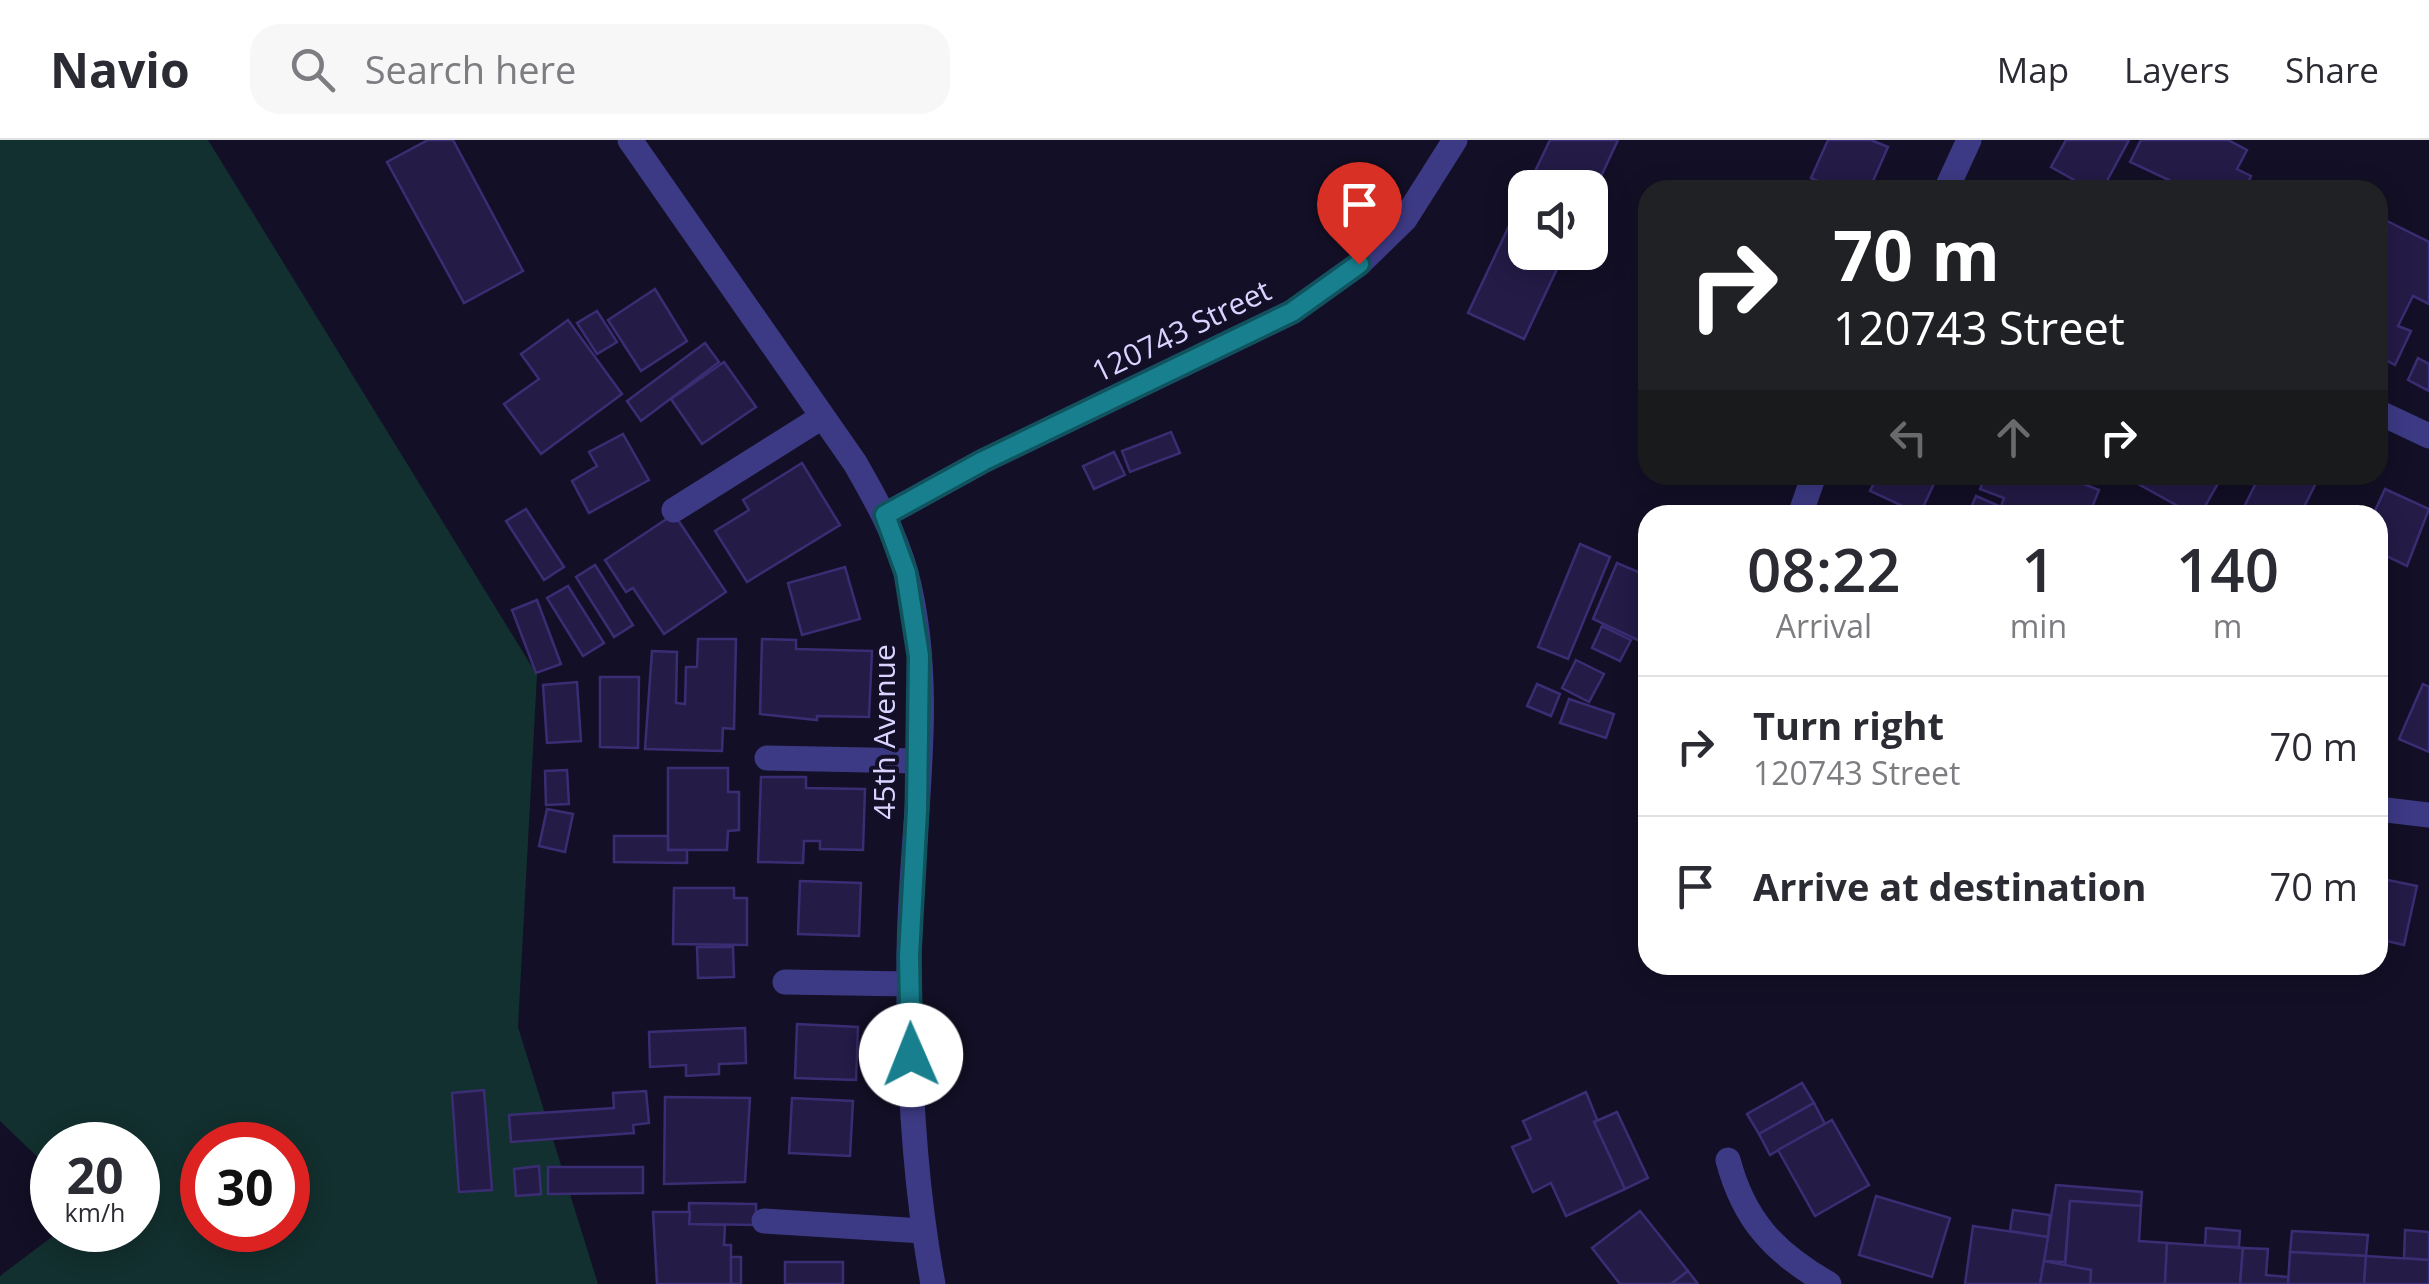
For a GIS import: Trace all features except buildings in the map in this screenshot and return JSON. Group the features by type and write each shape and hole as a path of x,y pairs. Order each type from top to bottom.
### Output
{"street":[{"name":"45th Avenue","path":"630,140 822,416 885,515 906,573 919,656 909,984 913,1126 923,1232 933,1284"},
{"name":"120743 Street","path":"885,515 983,461 1292,312 1359,264 1406,219 1455,140"},
{"path":"1951,180 1970,140"},
{"path":"674,510 822,416"},
{"path":"2388,417 2429,436"},
{"path":"768,758 918,761"},
{"path":"2388,809 2429,815"},
{"path":"785,982 909,984"},
{"path":"1728,1160 1739,1202 1767,1238 1830,1284"},
{"path":"764,1220 923,1232"}],"green space":[{"path":"0,140 208,140 537,675 518,1027 598,1284 0,1284 0,1276 32,1252 160,1252 160,1122 30,1122 30,1150 0,1121"}],"route":[{"path":"911,1055 909,956 917,810 919,656 906,573 885,515 983,461 1292,312 1359,264"}]}
